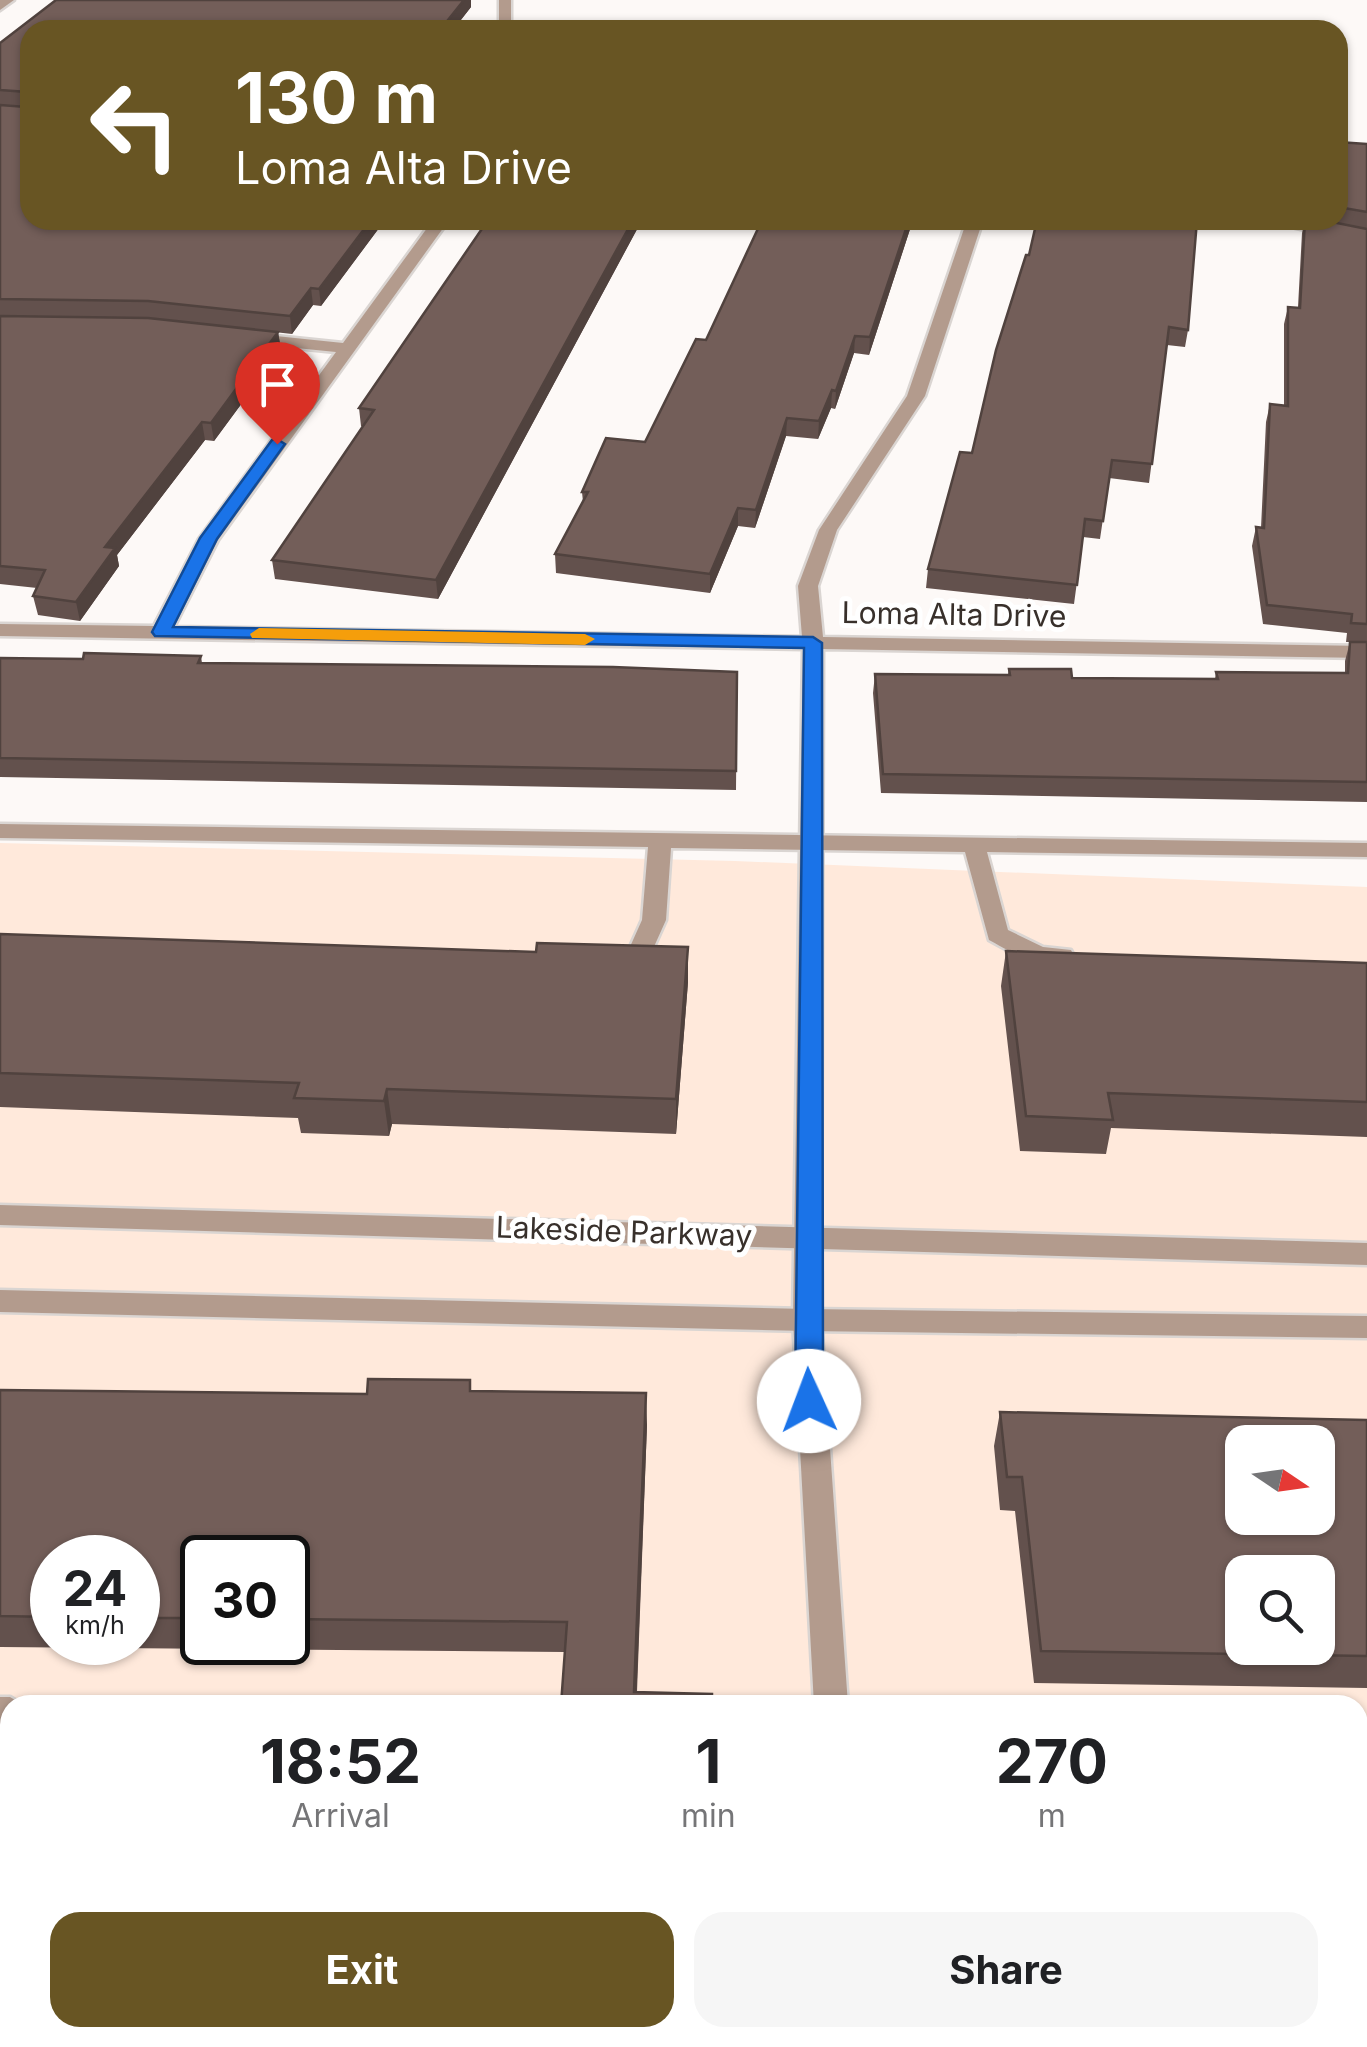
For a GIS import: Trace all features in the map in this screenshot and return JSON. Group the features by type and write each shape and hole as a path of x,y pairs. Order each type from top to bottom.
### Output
{"street":[{"path":"0,6 8,0"},
{"path":"162,632 208,538 434,230"},
{"path":"830,1695 807,1320 813,643 808,586 828,530 916,396 972,230"},
{"path":"1323,230 1367,238"},
{"path":"229,336 346,348"},
{"name":"Loma Alta Drive","path":"0,630 1367,652"},
{"path":"0,831 1367,850"},
{"path":"598,968 640,954 654,920 660,840"},
{"path":"974,844 997,934 1039,955 1078,956"},
{"name":"Lakeside Parkway","path":"0,1215 1367,1254"},
{"path":"0,1300 807,1320 1367,1327"}],"shaded area":[{"path":"0,843 735,861 1367,887 1367,1695 0,1695"}],"building":[{"path":"56,0 464,0 448,20 30,20"},
{"path":"20,28 20,91 0,90 0,43"},
{"path":"0,105 20,107 20,230 363,230 319,289 311,288 290,316 148,301 0,299"},
{"path":"1348,143 1367,144 1367,212 1348,209"},
{"path":"1348,225 1367,229 1367,624 1351,623 1352,614 1267,605 1256,527 1264,528 1270,404 1288,406 1288,307 1300,308 1304,230 1348,230"},
{"path":"481,230 628,230 436,580 272,560 374,410 359,408"},
{"path":"757,230 906,230 870,337 855,336 836,391 832,390 819,421 787,418 756,510 738,508 710,574 555,554 588,492 582,492 606,438 645,442 696,339 706,340"},
{"path":"1035,230 1196,230 1188,330 1169,327 1152,464 1112,460 1103,521 1085,519 1077,585 928,569 960,452 972,453 996,350"},
{"path":"0,316 148,318 278,332 211,423 202,422 105,547 115,548 76,602 33,596 45,570 0,566"},
{"path":"1350,642 1367,642 1367,782 883,774 875,674 1010,675 1009,669 1071,669 1072,678 1218,679 1216,672 1348,673"},
{"path":"84,653 201,656 198,663 737,672 736,771 0,758 0,658 83,659"},
{"path":"0,934 536,952 537,943 688,947 676,1099 387,1089 384,1101 294,1098 299,1083 0,1073"},
{"path":"1006,951 1367,963 1367,1102 1108,1093 1113,1120 1026,1116"},
{"path":"368,1379 470,1380 470,1391 646,1393 634,1692 712,1695 562,1695 567,1622 310,1619 310,1535 180,1535 180,1618 160,1618 160,1535 30,1535 30,1617 0,1616 0,1390 367,1394"},
{"path":"1000,1412 1367,1420 1367,1656 1335,1656 1335,1555 1225,1555 1225,1654 1041,1651 1022,1477 1007,1477"}],"slow traffic":[{"path":"259,634 585,639"}],"route":[{"path":"277,444 208,538 162,632 813,643 809,1401"}]}
